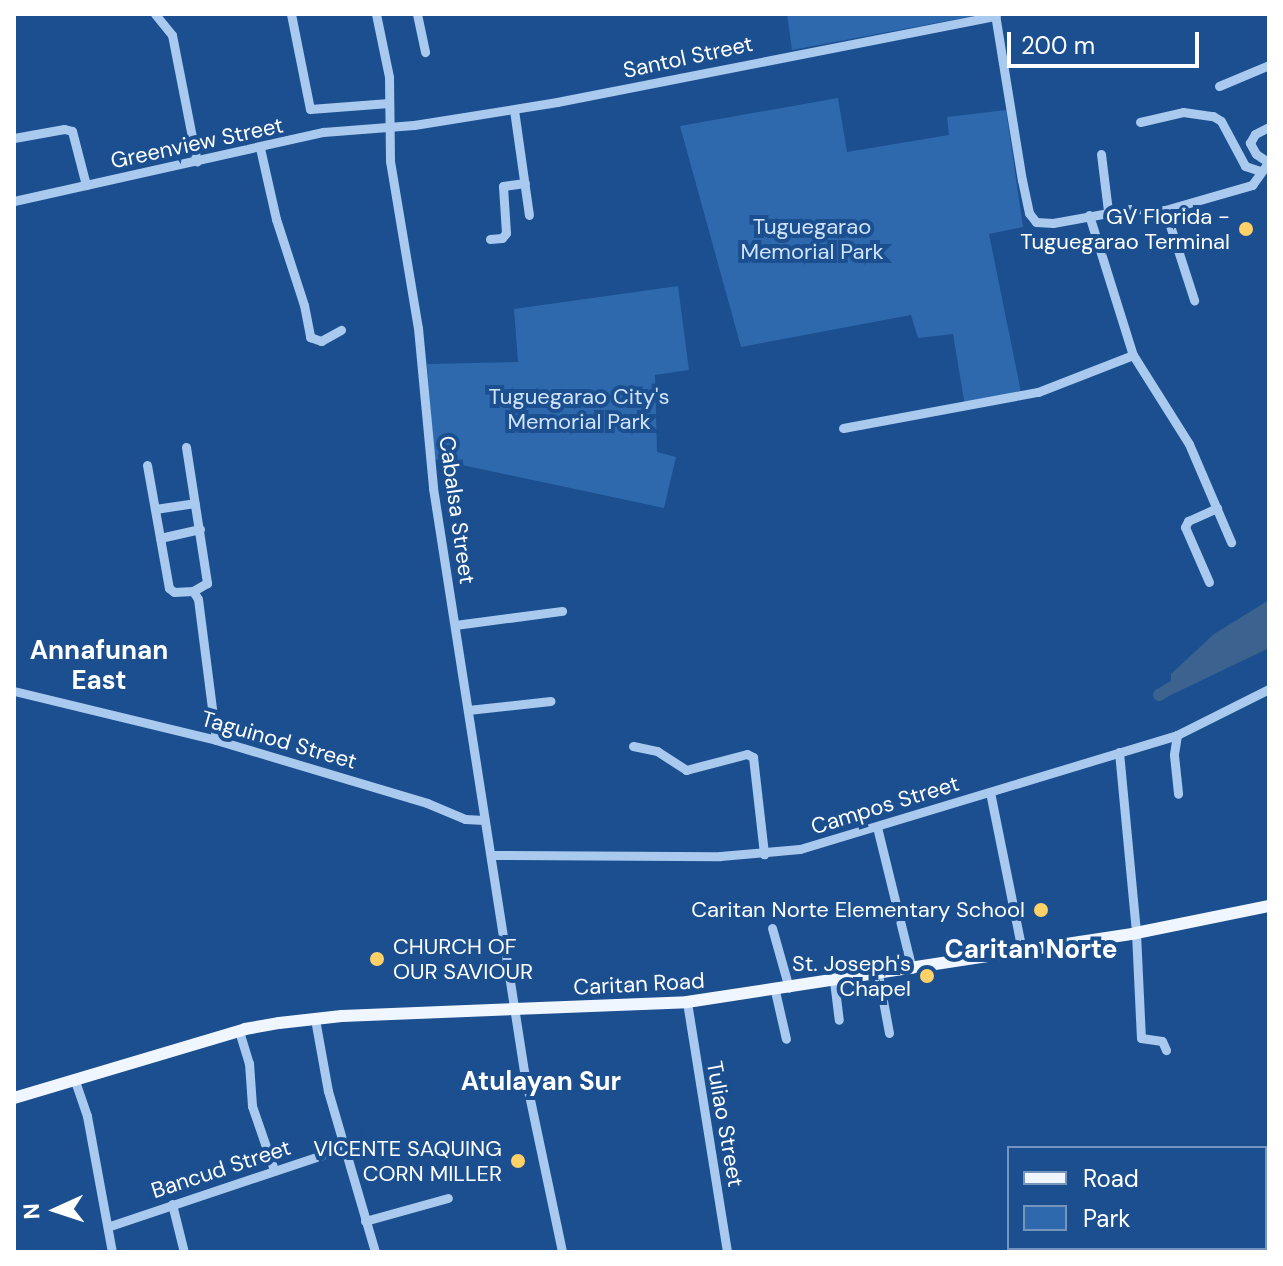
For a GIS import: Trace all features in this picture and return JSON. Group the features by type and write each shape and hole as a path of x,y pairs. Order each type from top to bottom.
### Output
{"main road":[{"name":"Caritan Road","path":"14,1098 239,1031 315,1019 687,1002 775,991 1136,933 1269,906"}],"street":[{"path":"155,14 172,35 197,162"},
{"path":"291,14 310,109 389,103"},
{"name":"Cabalsa Street","path":"376,14 387,63 393,182 418,328 433,488 484,820 493,855 525,1080 562,1252"},
{"path":"417,14 425,52"},
{"path":"996,15 1031,218 1053,223 1108,211 1165,210 1252,185 1269,162 1256,154 1250,143"},
{"name":"Santol Street","path":"388,127 514,110 996,15"},
{"path":"1219,86 1269,65"},
{"path":"514,110 529,215"},
{"path":"1140,122 1183,112 1205,113 1221,121 1245,166 1260,171"},
{"name":"Greenview Street","path":"14,201 333,131 388,127"},
{"path":"1250,143 1255,134 1269,127"},
{"path":"14,138 45,131 72,131 86,185"},
{"path":"1233,144 1250,143"},
{"path":"260,148 276,219 304,305 310,337 321,341 341,330"},
{"path":"1101,154 1108,211"},
{"path":"490,239 502,238 506,233 503,186 525,183"},
{"path":"1165,210 1194,300"},
{"path":"1089,215 1133,355 1181,428 1231,542"},
{"path":"843,428 1038,392 1133,355"},
{"path":"147,465 170,590 193,591 207,584 186,447"},
{"path":"155,509 195,503"},
{"path":"1209,582 1185,527 1188,521 1217,508"},
{"path":"160,538 200,529"},
{"path":"193,591 198,599 216,740"},
{"path":"455,625 562,611"},
{"name":"Campos Street","path":"493,855 764,854 800,849 1177,735 1269,689"},
{"name":"Taguinod Street","path":"14,691 216,740 427,803 465,819 484,820"},
{"path":"468,710 551,701"},
{"path":"1177,735 1174,755 1178,794"},
{"path":"633,746 657,751 686,770 747,754 753,757 764,854"},
{"path":"1119,752 1136,933 1141,1038 1162,1041 1166,1050"},
{"path":"990,792 1022,951"},
{"path":"877,827 912,969"},
{"path":"772,928 789,988"},
{"path":"878,974 889,1033"},
{"path":"834,981 839,1020"},
{"path":"775,991 786,1039"},
{"name":"Tuliao Street","path":"687,1002 727,1252"},
{"path":"315,1019 343,1148 375,1252"},
{"path":"239,1031 249,1063 252,1106 274,1170"},
{"path":"75,1081 87,1116 110,1226 112,1252"},
{"name":"Bancud Street","path":"110,1226 343,1148"},
{"path":"365,1221 448,1198"},
{"path":"172,1204 184,1252"}],"green space":[{"path":"787,14 984,14 792,50"},
{"name":"Tuguegarao Memorial Park","path":"838,98 847,152 949,135 947,117 1006,110 1023,227 989,234 1021,392 965,406 953,334 918,338 911,315 741,347 680,126"},
{"name":"Tuguegarao City's Memorial Park","path":"678,286 689,370 655,375 657,452 676,457 664,508 434,459 427,364 518,362 514,309"}],"shaded area":[{"path":"1269,600 1269,648 1171,695 1171,674 1214,634"}],"waterway":[{"path":"1159,695 1184,680"}],"place":[{"name":"GV Florida - Tuguegarao Terminal","path":"1246,229"},
{"name":"Caritan Norte Elementary School","path":"1041,910"},
{"name":"CHURCH OF OUR SAVIOUR","path":"377,959"},
{"name":"St. Joseph's Chapel","path":"927,976"},
{"name":"VICENTE SAQUING CORN MILLER","path":"518,1161"}],"district":[{"name":"Annafunan East","path":"99,666"},
{"name":"Caritan Norte","path":"1031,950"},
{"name":"Atulayan Sur","path":"541,1082"}]}
